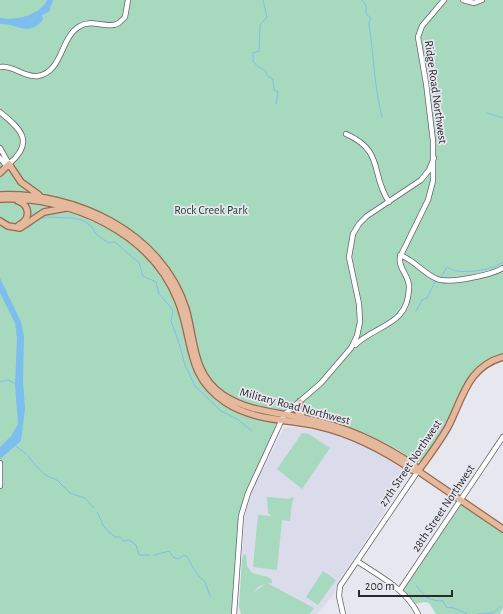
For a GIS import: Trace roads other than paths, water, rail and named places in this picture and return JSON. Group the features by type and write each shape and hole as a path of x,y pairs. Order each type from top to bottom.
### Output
{"main road":[{"path":"0,173 9,164 23,184 40,196 47,198"},
{"name":"Military Road Northwest","path":"3,197 47,198 77,205 103,216 141,243 162,264 176,286 187,314 196,359 210,383 220,393 236,403 283,418 303,418 333,426 376,443 412,464 418,471 503,529"},
{"name":"Military Road Northwest","path":"3,197 39,201 72,209 93,217 115,229 139,247 158,267 178,302 184,318 191,356 196,370 212,393 232,406 245,412 283,418 342,433 384,452 414,471 418,471"},
{"path":"13,199 24,204 28,213 24,223 13,227"},
{"path":"0,221 13,227 20,228 26,226 42,213 51,210 72,209"},
{"name":"27th Street Northwest","path":"418,471 447,428 474,374 486,364 503,357"},
{"path":"300,402 297,410 303,418"}],"street":[{"path":"0,67 8,67 31,76 38,76 50,72 56,64 68,38 75,30 90,22 106,25 119,23 125,17 128,0"},
{"name":"Ridge Road Northwest","path":"400,255 428,200 432,182 434,158 426,83 418,38 422,25 444,0"},
{"path":"463,0 475,3 482,0"},
{"path":"0,112 17,126 23,136 21,151 9,164"},
{"path":"346,134 357,139 370,151 376,163 380,185 389,202"},
{"path":"0,148 9,164"},
{"path":"0,158 5,164 9,164"},
{"path":"351,348 359,330 359,300 349,257 350,242 355,230 362,221 423,178 429,170 434,158"},
{"path":"423,178 429,179 432,182"},
{"path":"400,255 435,278 442,280 468,278 496,272 503,268"},
{"path":"234,614 243,507 283,418 320,383 351,348 367,335 395,321 405,308 409,284 400,265 400,255"},
{"path":"359,330 367,335"},
{"name":"28th Street Northwest","path":"400,590 503,437"},
{"path":"0,464 0,486"},
{"name":"27th Street Northwest","path":"343,614 339,589 418,471"},
{"path":"357,561 400,590 410,600 418,614"}],"water":[{"path":"47,0 53,0 49,12 42,15 43,20 32,28 27,29 7,24 0,24 0,18 13,19 27,16 39,10"},
{"path":"0,278 21,322 24,336 23,381 25,409 21,441 0,459 0,447 11,436 18,424 15,385 17,338 15,323 0,293"}],"waterway":[{"path":"263,0 267,17 260,25 259,51 253,53 253,61 258,67 265,70 267,75 273,80 274,90 278,92 276,104"},
{"path":"362,0 366,6 366,14 371,18 369,24 377,94 382,117"},
{"path":"487,113 503,118"},
{"path":"28,228 39,219 46,217 82,220 91,226 97,235 109,243 115,242 139,263 143,276 156,282 159,294 173,310 171,321 185,365 195,386 221,411 237,419 252,431"},
{"path":"442,276 447,267 461,272 474,271 494,267 503,262"},
{"path":"416,311 422,300 427,298 435,282"},
{"path":"0,382 8,380 16,384"},
{"path":"16,446 26,454"},
{"path":"28,456 47,476 57,480 70,493 85,498 94,508"},
{"path":"97,512 104,527 115,537 120,537 123,541 129,540 136,545 139,555 150,555"},
{"path":"154,555 169,551 174,558 178,559 184,555 187,557 197,574 205,582 210,596"},
{"path":"416,585 421,592 430,599 443,601 446,607 454,608 467,614"},
{"path":"477,614 493,613 501,606"}],"park label":[{"name":"Rock Creek Park","path":"211,210"}]}
